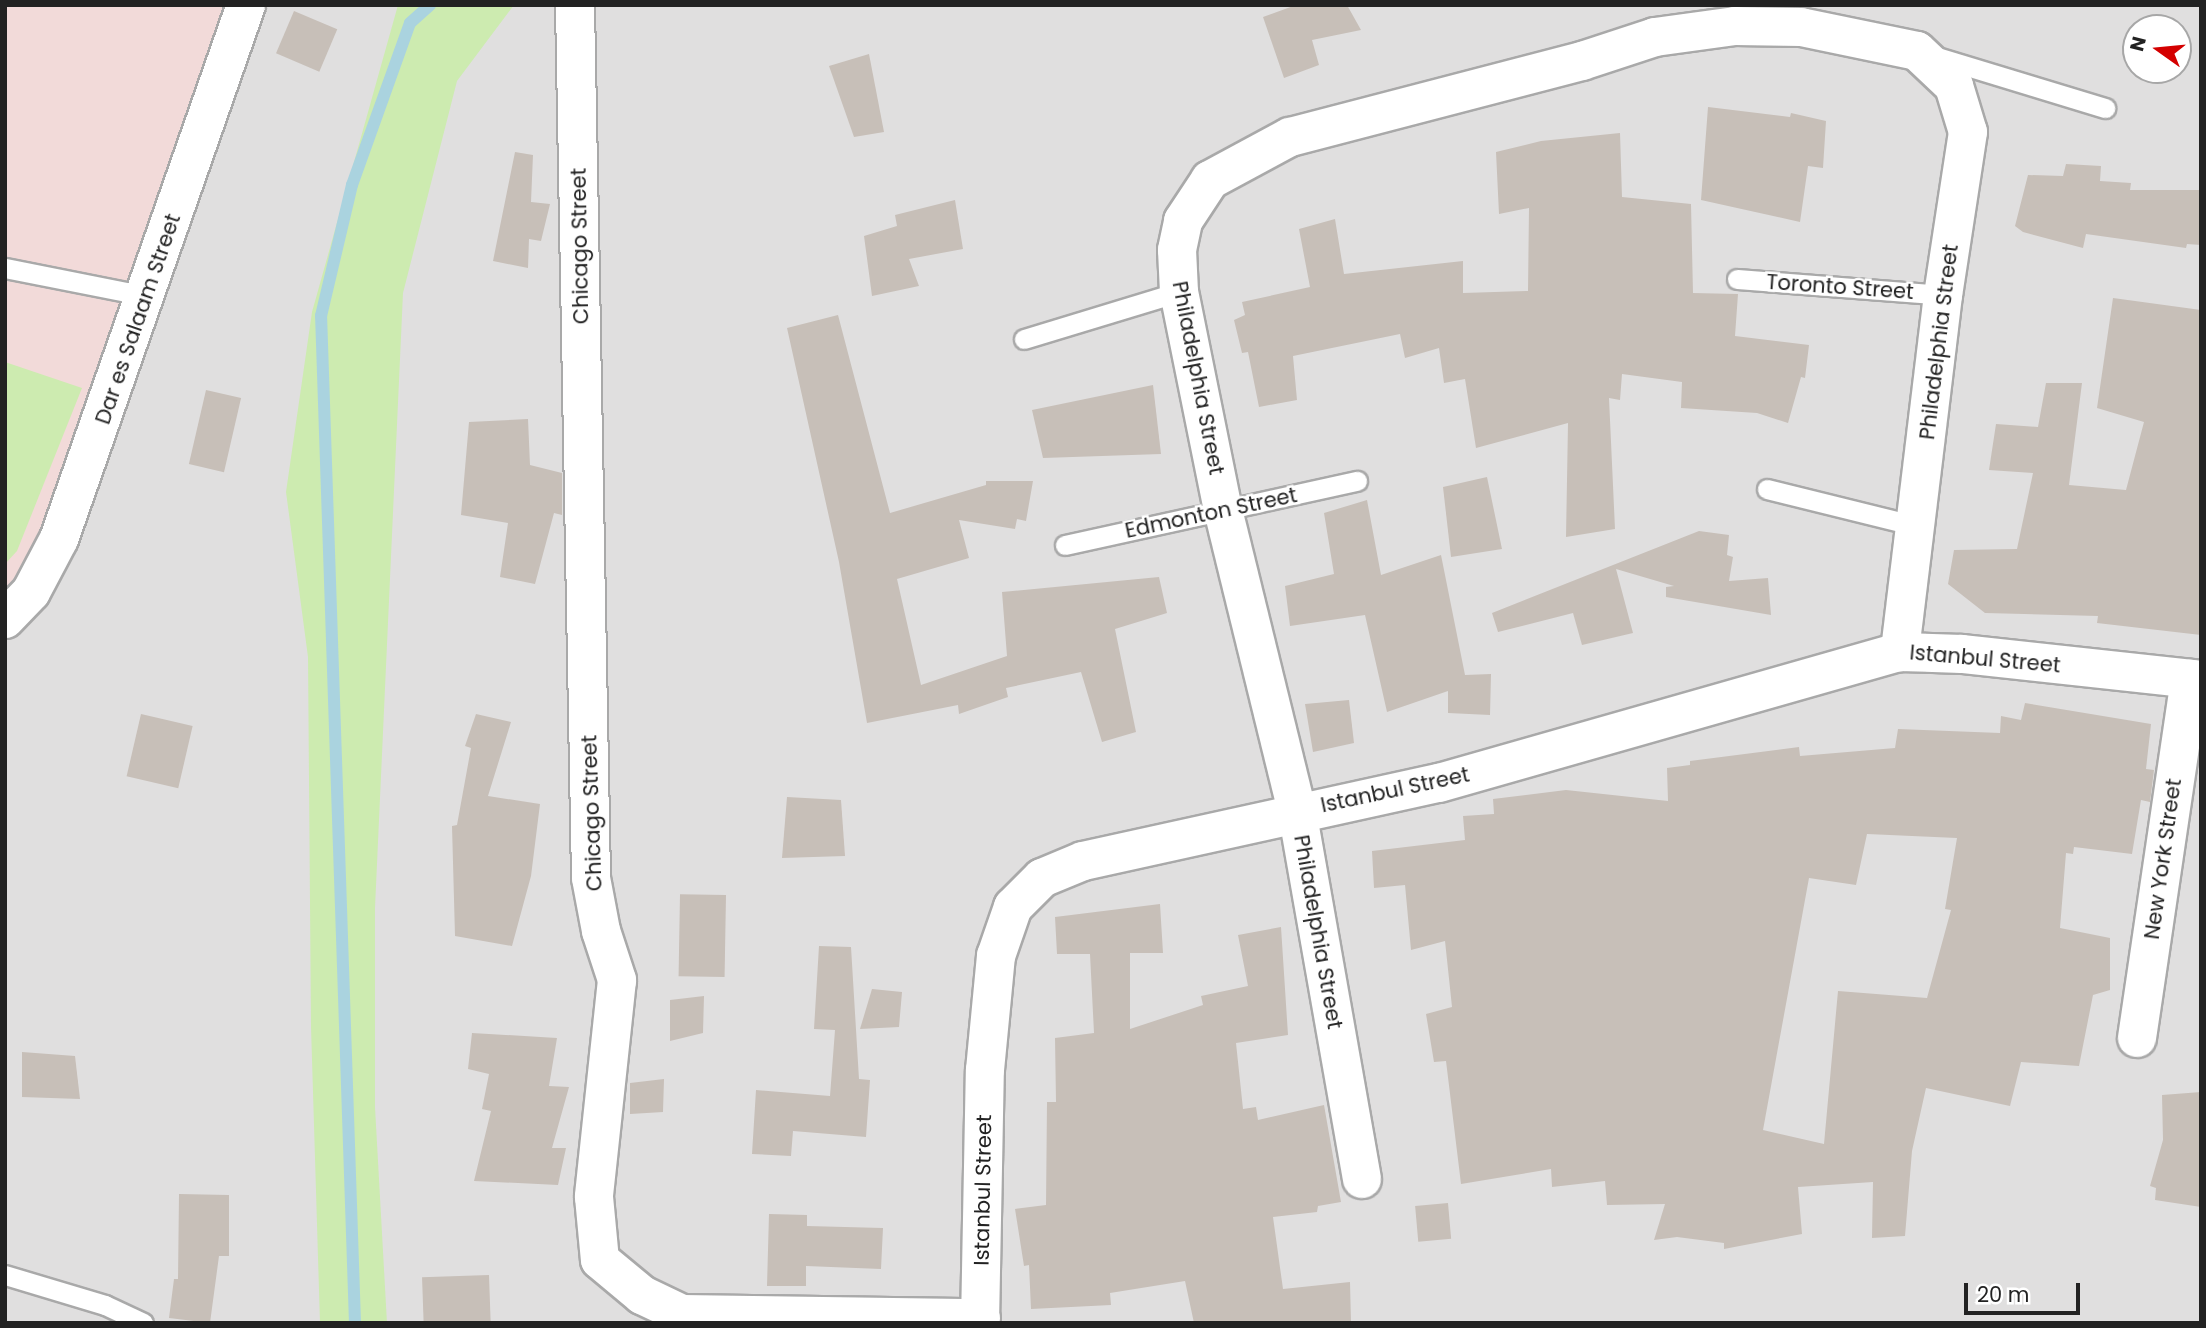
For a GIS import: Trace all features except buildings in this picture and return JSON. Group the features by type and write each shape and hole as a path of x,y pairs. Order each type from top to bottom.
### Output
{"street":[{"name":"Dar es Salaam Street","path":"5,620 31,592 59,539 147,296 246,5"},
{"name":"Chicago Street","path":"575,5 591,878 601,931 617,979 594,1197 600,1260 642,1295 682,1314 981,1321"},
{"name":"Philadelphia Street","path":"1362,1178 1297,810 1223,510 1179,292 1177,250 1183,221 1210,180 1290,137 1581,61 1655,37 1735,26 1801,27 1917,51 1954,86 1968,132 1943,295 1900,652"},
{"name":"Istanbul Street","path":"981,1321 987,1046 996,956 1013,906 1042,878 1083,861 1297,810 1439,783 1900,652 1962,654 2195,680"},
{"name":"New York Street","path":"2137,1038 2195,680"}],"lane":[{"name":"Philadelphia Street","path":"1917,51 2105,108"},
{"path":"5,268 147,296"},
{"name":"Toronto Street","path":"1737,279 1943,295"},
{"path":"1024,339 1179,292"},
{"name":"Edmonton Street","path":"1065,545 1357,481"},
{"path":"1767,489 1917,526"},
{"path":"5,1275 105,1305 143,1323"}],"shaded area":[{"path":"5,5 246,5 132,340 5,619"},
{"path":"246,5 2201,5 2201,1323 5,1323 5,619"}],"green space":[{"path":"398,5 514,5 457,81 403,293 375,908 375,1107 387,1323 320,1323 311,1027 308,657 286,492 312,312"},
{"path":"5,362 82,388 17,551 5,564"}],"waterway":[{"path":"355,1323 321,316 352,185 410,23 430,5"}]}
